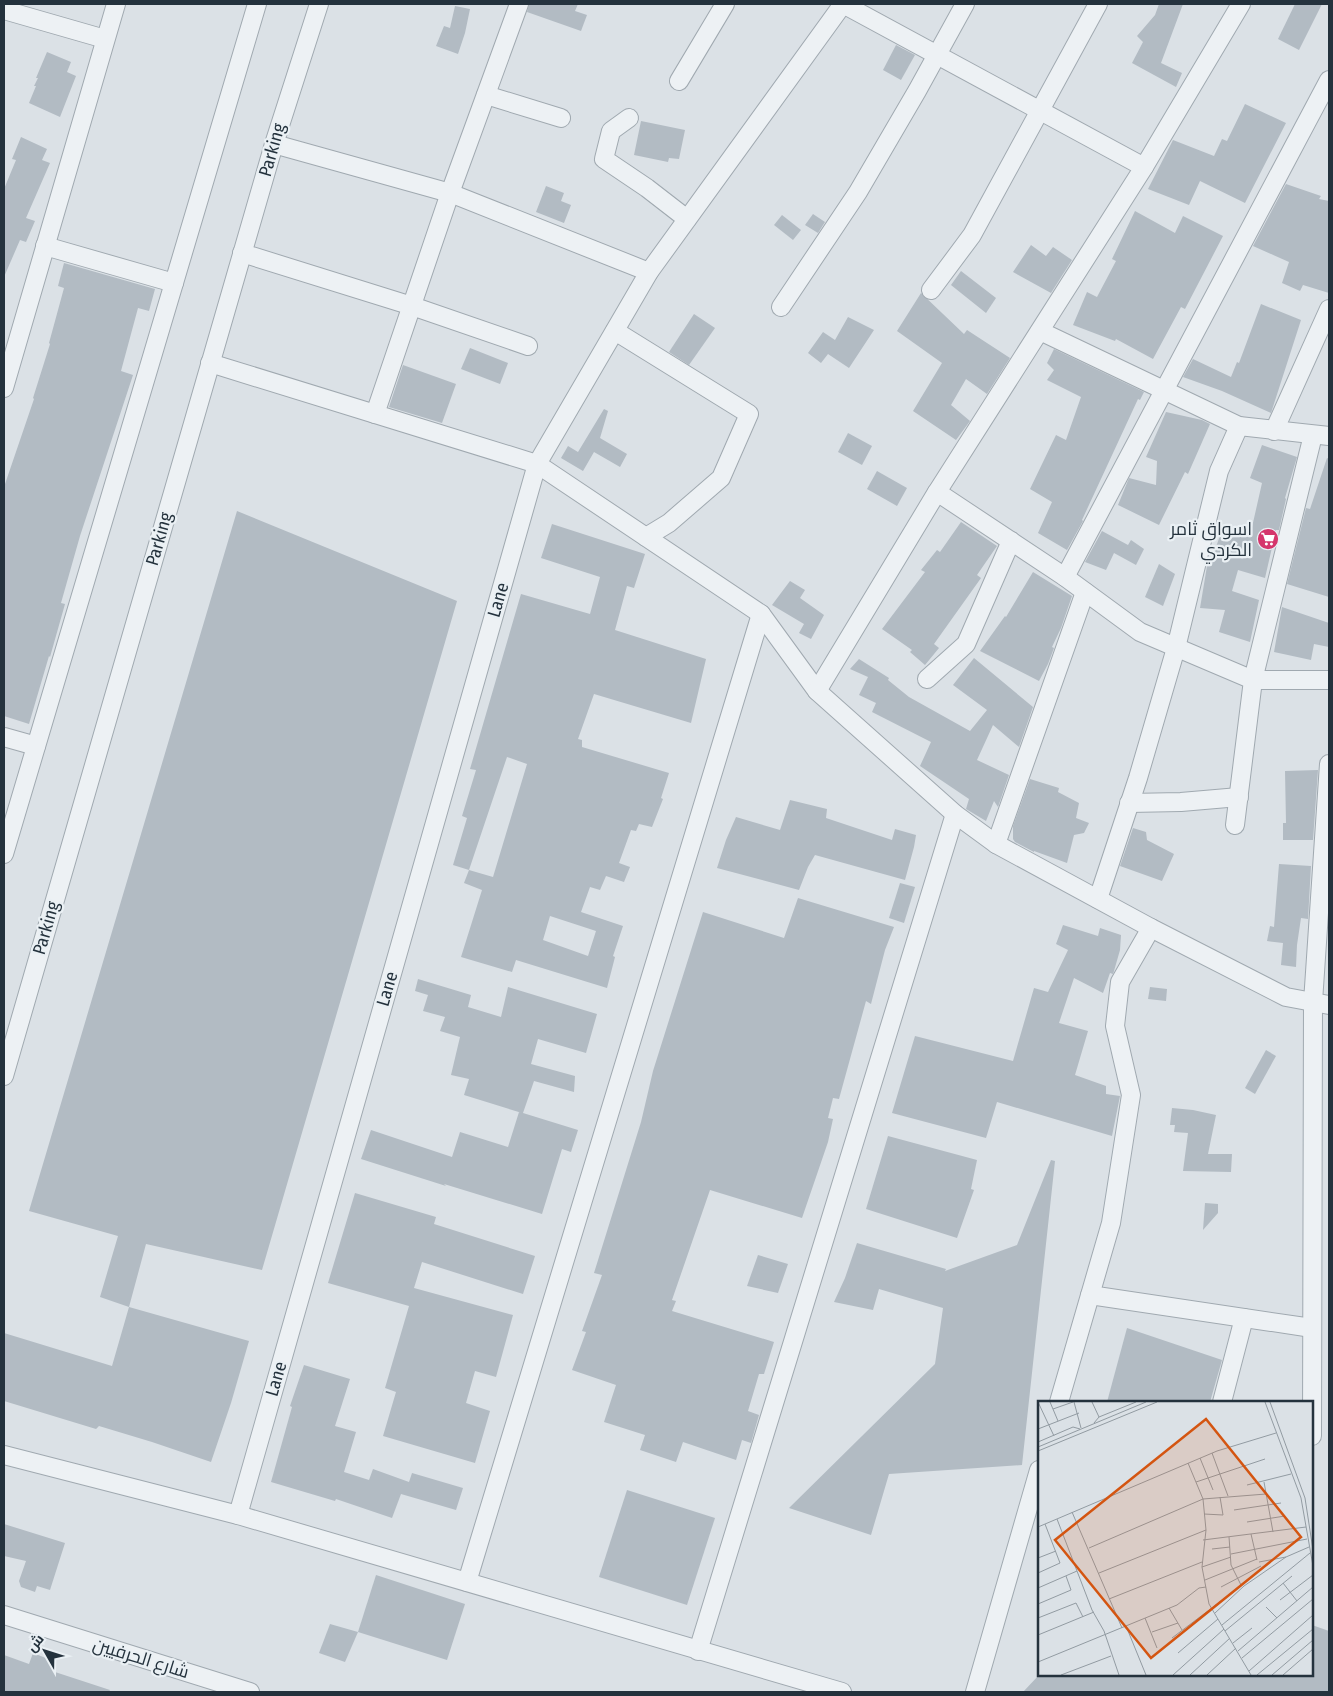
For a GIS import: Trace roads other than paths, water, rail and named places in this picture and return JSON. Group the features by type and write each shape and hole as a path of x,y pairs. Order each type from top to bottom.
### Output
{"street":[{"path":"4,388 116,4"},
{"path":"4,854 257,4"},
{"name":"Parking","path":"4,1076 274,144 319,4"},
{"path":"375,414 450,193 519,4"},
{"path":"679,80 725,4"},
{"path":"843,4 1144,167"},
{"name":"Lane","path":"238,1515 537,464 649,272 843,4"},
{"path":"781,307 858,192 918,91 965,4"},
{"path":"931,290 972,236 1098,4"},
{"path":"816,691 937,492 1144,167 1240,4"},
{"path":"4,10 106,39"},
{"path":"1065,577 1329,80"},
{"path":"486,95 561,118"},
{"path":"629,118 611,131 604,159 647,188 687,219"},
{"path":"274,144 450,193 649,272"},
{"path":"45,246 174,283"},
{"path":"242,253 412,306 528,346"},
{"path":"1274,431 1329,309"},
{"path":"614,331 750,414 721,478 669,524 646,537"},
{"path":"1040,331 1239,426 1321,436 1253,680 1235,825"},
{"path":"210,363 537,464 761,614 816,691 955,814 996,844 1151,928 1286,997 1321,1003"},
{"path":"1098,899 1176,648 1219,471 1239,426"},
{"path":"937,492 1065,577 1140,632 1253,680 1329,680"},
{"path":"927,679 966,644 1011,541"},
{"path":"996,844 1085,592"},
{"path":"467,1582 761,614"},
{"path":"4,737 36,746"},
{"path":"1312,1401 1312,1328 1329,764"},
{"path":"1129,803 1180,802 1239,797"},
{"path":"698,1651 955,814"},
{"path":"1059,1401 1111,1223 1131,1095 1115,1026 1120,982 1151,928"},
{"path":"1090,1295 1312,1328"},
{"path":"1222,1401 1244,1318"},
{"path":"4,1455 238,1515 842,1692"},
{"path":"975,1692 1033,1518 1038,1478"},
{"name":"شارع الحرفيين","path":"4,1615 250,1692"}],"place":[{"name":"اسواق ثامر الكردي","path":"1268,539"}]}
